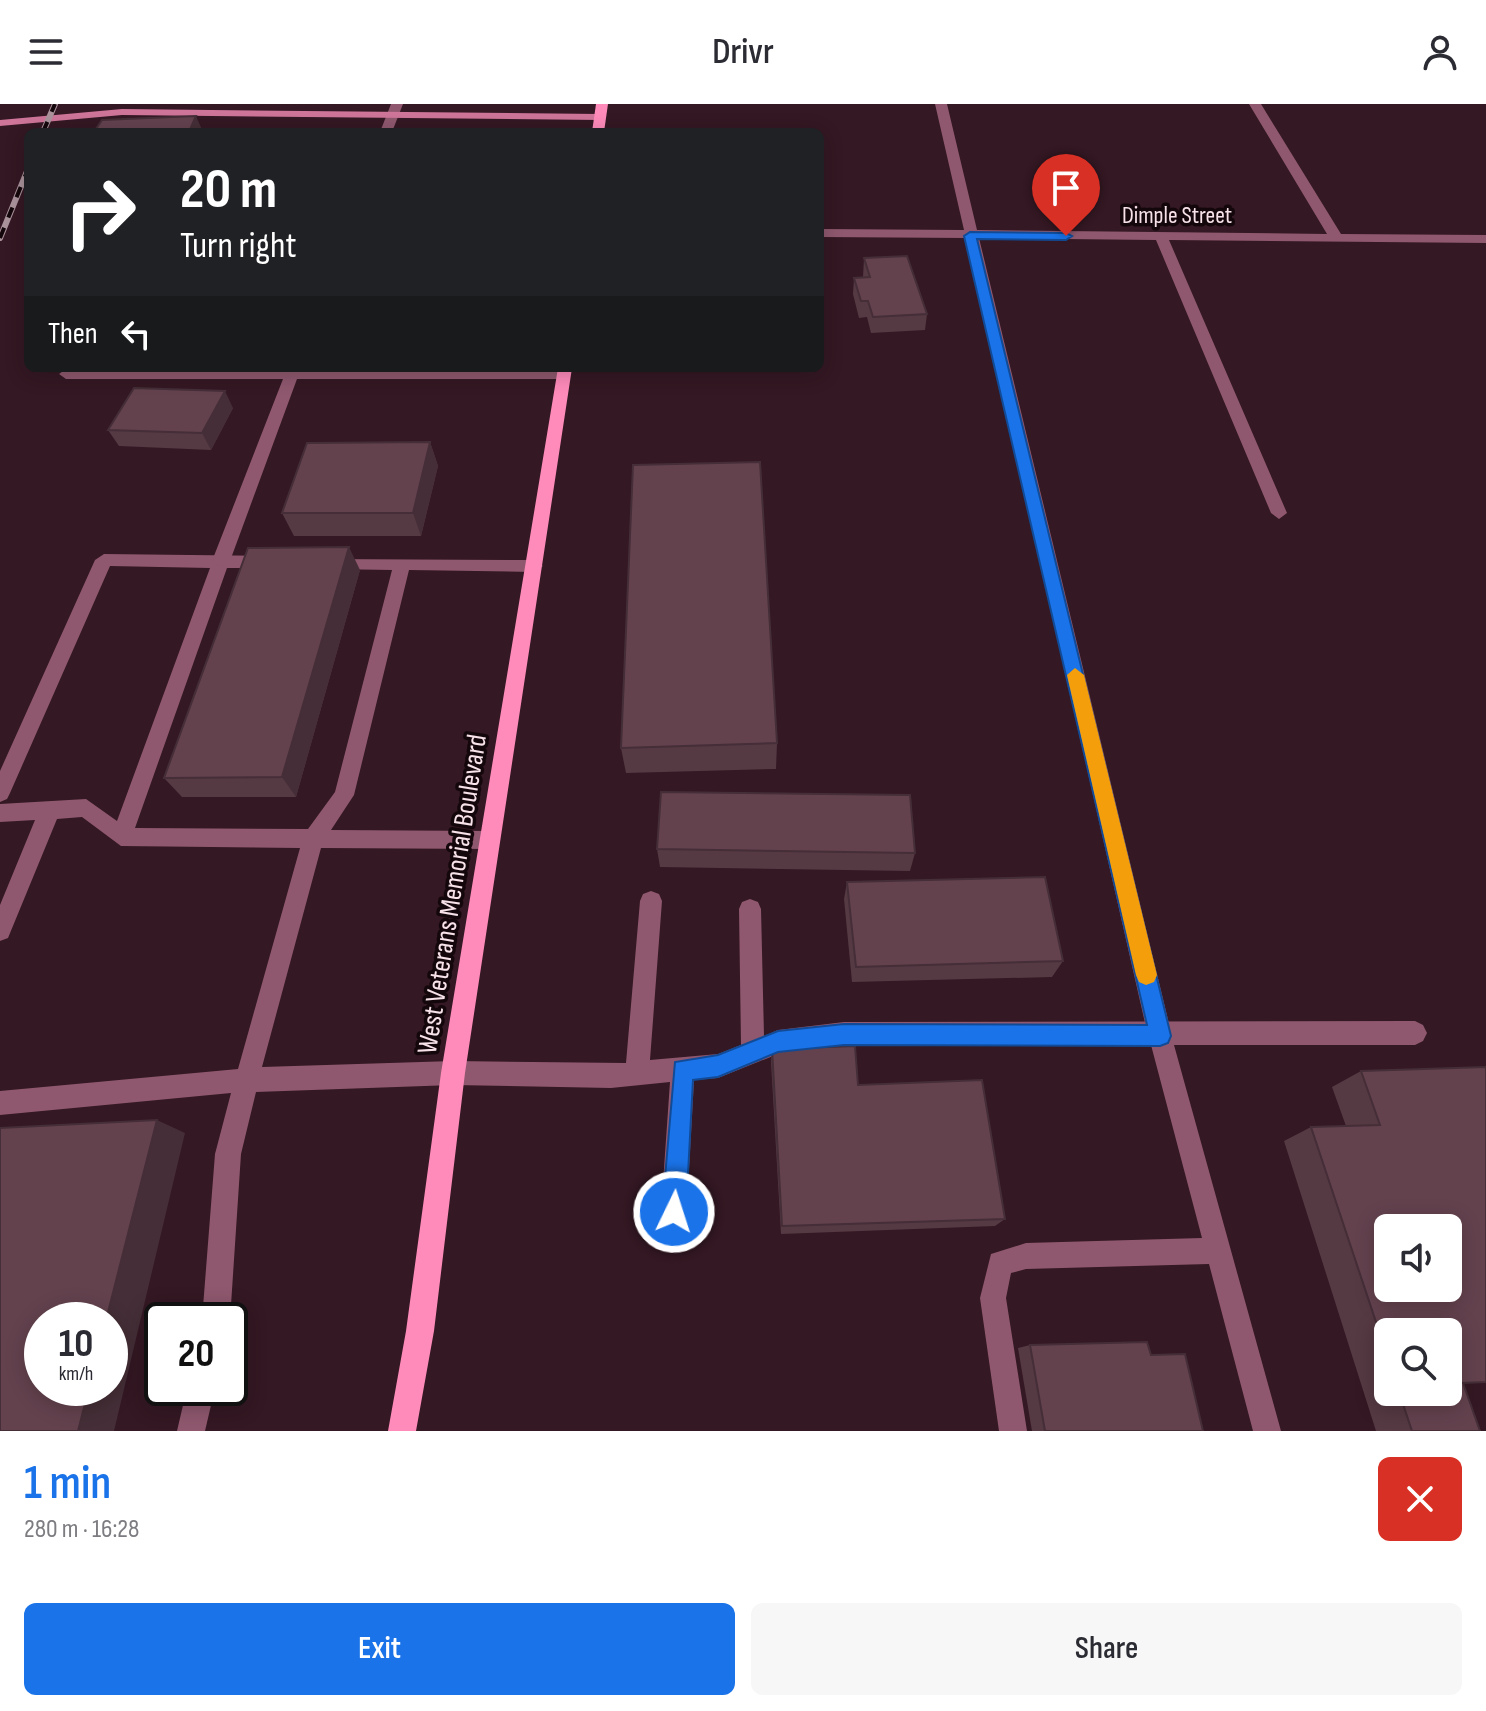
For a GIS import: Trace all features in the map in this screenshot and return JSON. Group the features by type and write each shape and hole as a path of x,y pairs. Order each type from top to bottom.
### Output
{"main road":[{"name":"West Veterans Memorial Boulevard","path":"402,1431 420,1331 453,1073 564,372"}],"street":[{"path":"941,104 1160,1036 1267,1431"},
{"path":"1255,104 1336,237"},
{"path":"388,128 395,109"},
{"path":"0,123 122,112 601,110"},
{"name":"Dimple Street","path":"824,233 1486,239"},
{"path":"1161,237 1279,513"},
{"path":"66,374 292,372 121,837"},
{"path":"0,793 104,560 281,562"},
{"path":"311,562 534,566"},
{"path":"217,1302 228,1154 313,839 344,795 402,564"},
{"path":"0,813 86,808 121,837 490,840"},
{"path":"0,931 49,812"},
{"path":"637,1074 651,901"},
{"path":"750,909 753,1053"},
{"path":"0,1103 247,1080 453,1073 637,1074 718,1066 778,1042 844,1034 1160,1036 1415,1033"},
{"path":"672,1240 683,1070"},
{"path":"1013,1431 993,1298 1000,1263 1026,1256 1218,1251"},
{"path":"191,1431 197,1406"}],"building":[{"path":"196,116 191,128 97,128 102,120"},
{"path":"907,256 927,314 873,317 868,301 861,301 854,278 870,277 864,258"},
{"path":"134,388 225,391 202,433 108,430"},
{"path":"430,442 413,513 282,513 307,443"},
{"path":"760,462 777,743 621,748 633,465"},
{"path":"349,547 282,777 164,778 248,548"},
{"path":"661,792 910,795 915,853 657,849"},
{"path":"1045,877 1063,961 856,967 847,882"},
{"path":"855,1046 858,1085 982,1080 1005,1219 782,1226 772,1049"},
{"path":"1486,1067 1486,1382 1463,1383 1480,1431 1412,1431 1404,1406 1462,1406 1462,1318 1375,1318 1311,1127 1380,1125 1361,1071"},
{"path":"157,1120 111,1302 24,1302 24,1406 84,1406 78,1431 0,1431 0,1128"},
{"path":"1147,1342 1151,1355 1185,1354 1203,1431 1045,1431 1030,1345"}],"railway":[{"path":"45,128 55,104"},
{"path":"0,238 24,179"}],"slow traffic":[{"path":"1075,675 1146,975"}],"route":[{"path":"674,1212 683,1070 718,1066 778,1042 844,1034 1160,1036 970,236 1066,236"}]}
